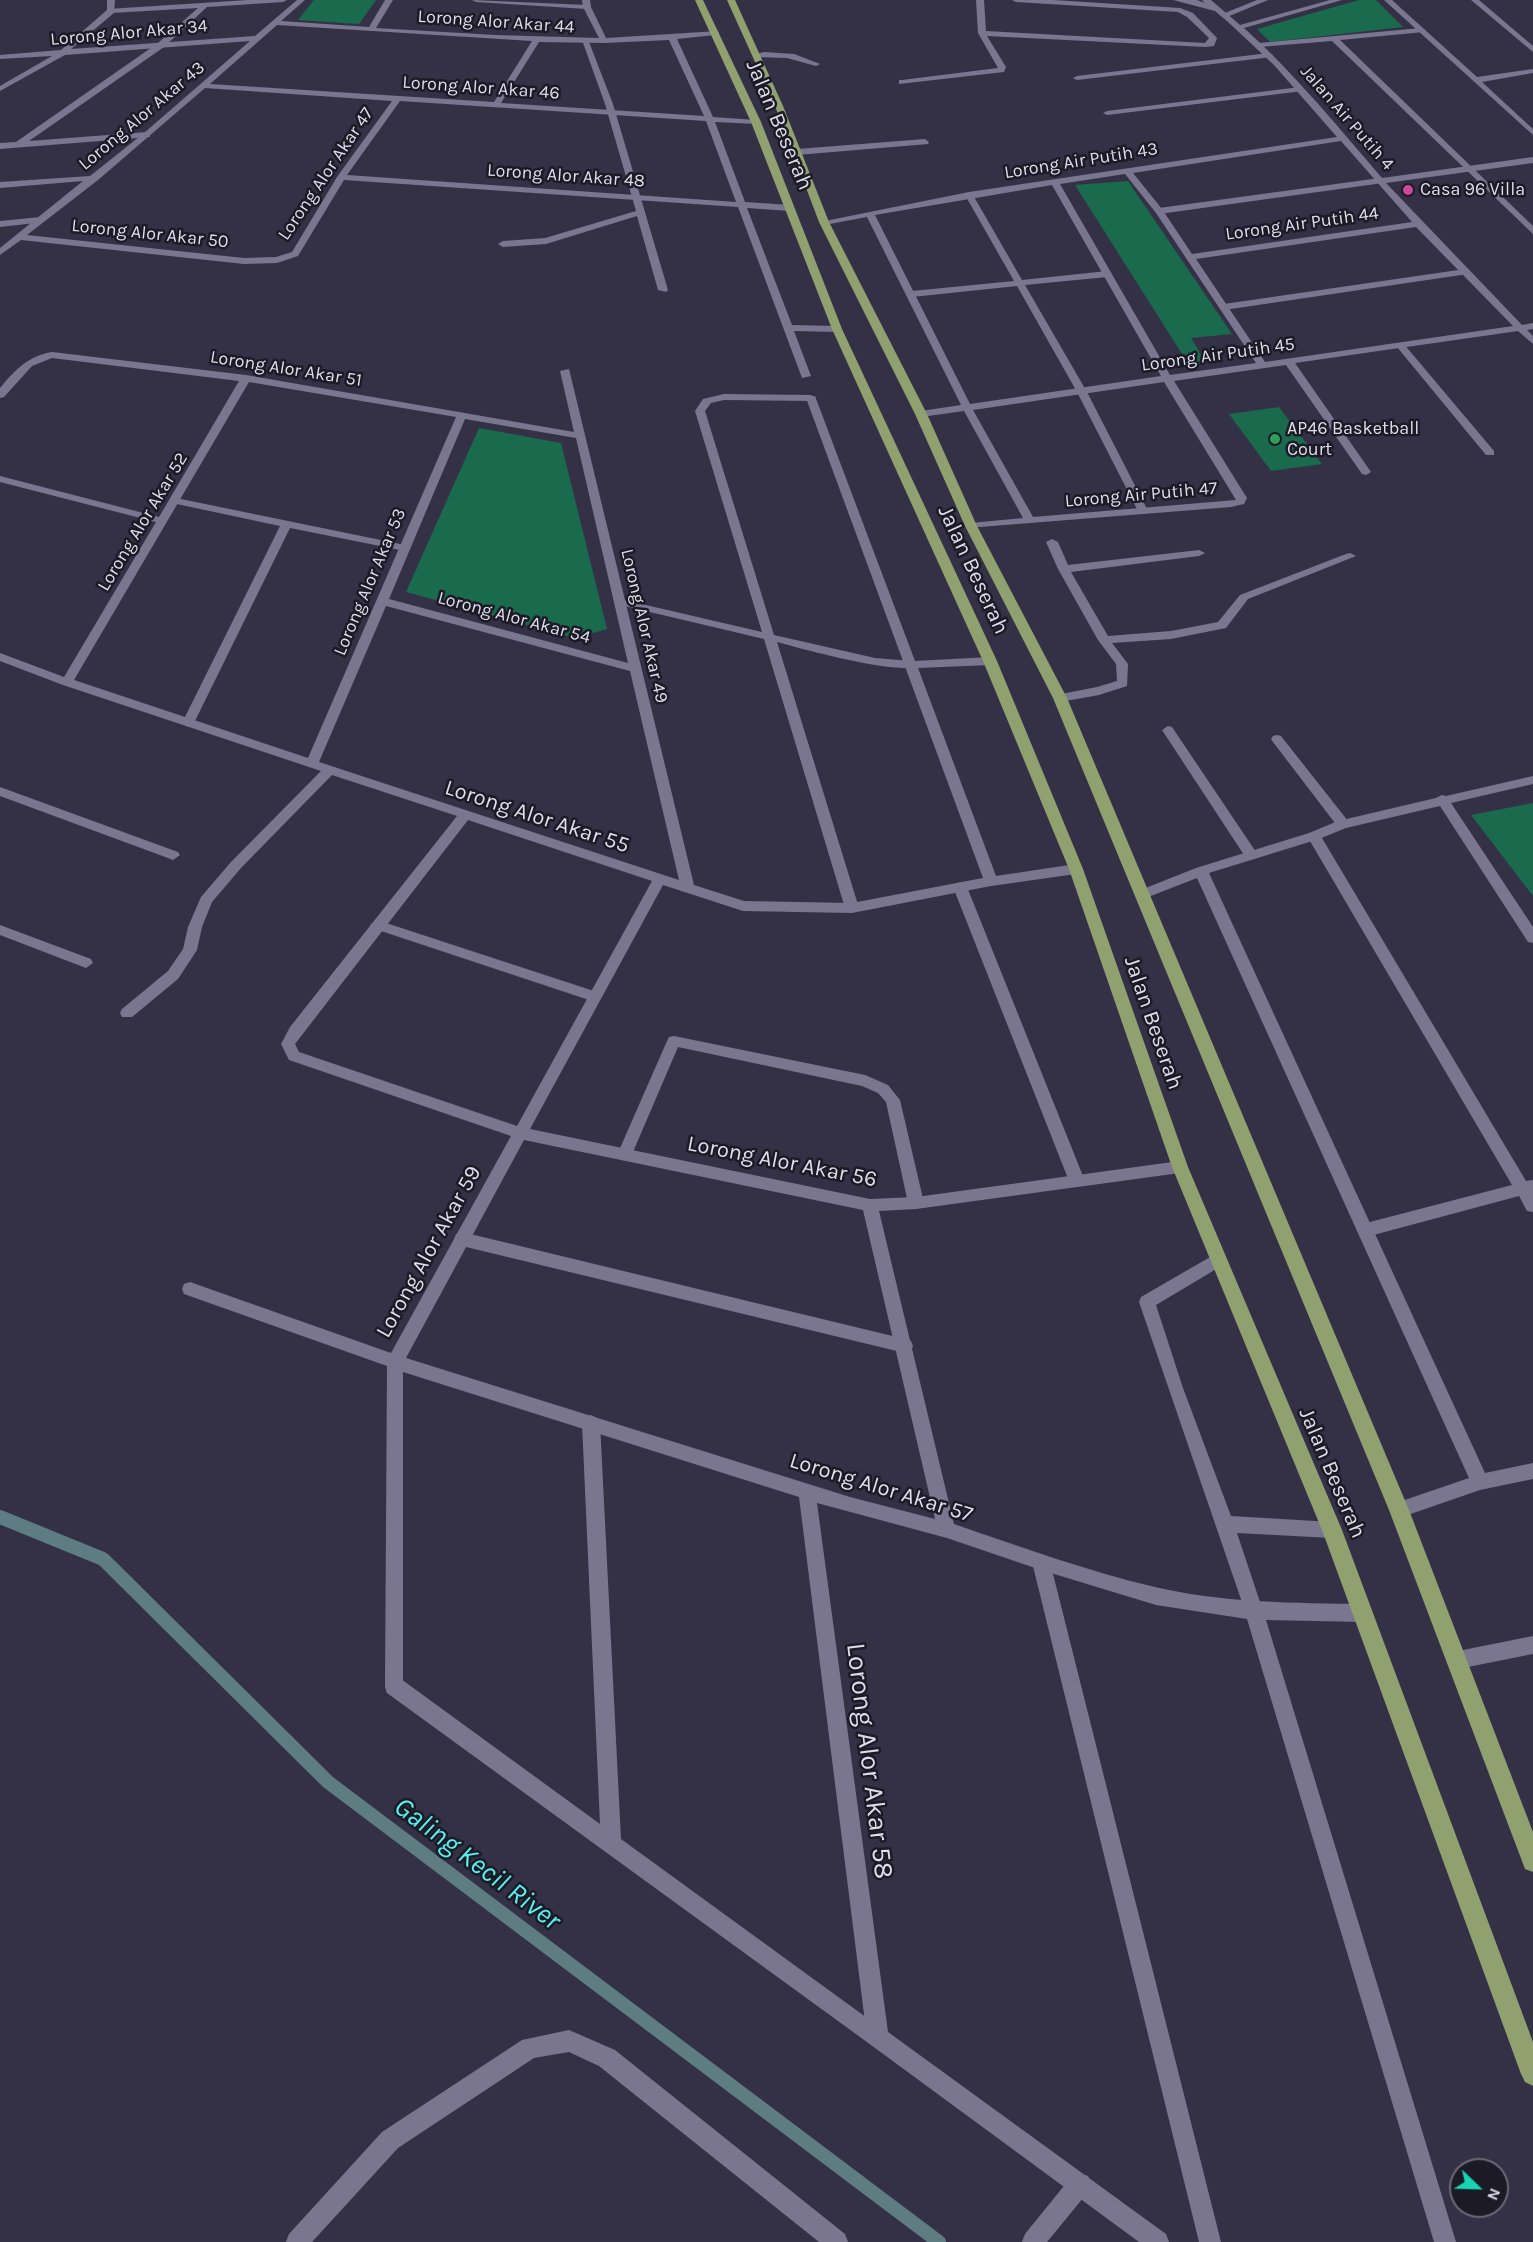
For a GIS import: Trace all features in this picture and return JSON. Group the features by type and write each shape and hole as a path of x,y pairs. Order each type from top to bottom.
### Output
{"highway":[{"name":"Jalan Beserah","path":"699,0 756,122 837,329 990,661 1076,869 1180,1167 1332,1530 1533,2074"},
{"name":"Jalan Beserah","path":"731,0 797,152 824,222 921,414 971,526 1060,698 1398,1510 1458,1659 1533,1861"}],"street":[{"path":"111,0 111,11"},
{"path":"0,89 62,53 111,11 283,0"},
{"name":"Lorong Alor Akar 43","path":"0,252 147,135 301,0"},
{"path":"372,28 389,0"},
{"path":"476,0 586,3 604,41"},
{"path":"902,82 1001,70 1002,67 982,33 980,0"},
{"path":"982,33 1205,45 1211,44 1213,38 1190,15 1180,10 1016,0"},
{"path":"1177,0 1197,2 1222,12 1264,0"},
{"name":"Jalan Air Putih 4","path":"1206,0 1259,45 1345,138 1418,224 1533,341"},
{"path":"1219,0 1222,12"},
{"path":"1240,27 1338,0"},
{"path":"1388,0 1533,133"},
{"path":"1475,0 1533,50"},
{"path":"18,145 161,45 205,5"},
{"name":"Lorong Alor Akar 44","path":"275,23 585,42 673,39 715,33"},
{"path":"1259,45 1421,30"},
{"name":"Lorong Alor Akar 34","path":"0,57 259,38"},
{"path":"1334,38 1533,231"},
{"path":"496,105 537,39"},
{"path":"673,39 710,119 806,376"},
{"path":"585,42 610,109 663,290"},
{"path":"756,55 778,53 795,56 816,64"},
{"path":"1077,78 1269,56"},
{"path":"1476,80 1533,72"},
{"name":"Lorong Alor Akar 46","path":"204,86 496,105 610,109 756,122"},
{"path":"1107,113 1300,89"},
{"name":"Lorong Alor Akar 47","path":"278,260 295,254 340,177 398,99"},
{"path":"610,109 672,107"},
{"path":"694,107 705,107"},
{"path":"0,146 147,135"},
{"name":"Lorong Air Putih 43","path":"824,222 969,195 1345,138"},
{"path":"797,152 925,142"},
{"path":"1159,211 1533,160"},
{"path":"1127,171 1159,211 1262,365"},
{"name":"Lorong Alor Akar 48","path":"340,177 790,208"},
{"path":"0,185 95,178"},
{"path":"1055,182 1167,378"},
{"path":"969,195 1082,392 1143,511"},
{"path":"503,244 546,242 641,212"},
{"path":"870,213 967,407 1030,521"},
{"path":"0,224 41,220"},
{"name":"Lorong Air Putih 44","path":"1191,257 1418,224"},
{"name":"Lorong Alor Akar 50","path":"19,237 244,261 278,260"},
{"path":"1224,307 1465,272"},
{"path":"912,294 1107,274"},
{"name":"Lorong Air Putih 45","path":"921,414 1533,326"},
{"path":"787,328 837,329"},
{"path":"1400,345 1490,453"},
{"name":"Lorong Alor Akar 51","path":"0,395 25,365 42,355 52,354 246,378 581,436"},
{"path":"1288,361 1366,472"},
{"name":"Lorong Alor Akar 49","path":"565,371 688,889"},
{"name":"Lorong Alor Akar 52","path":"67,682 176,501 246,378"},
{"name":"Lorong Air Putih 47","path":"971,526 1240,502 1242,498 1167,378"},
{"path":"852,908 771,636 700,411 706,401 724,397 811,398 991,881"},
{"name":"Lorong Alor Akar 53","path":"312,764 462,415"},
{"path":"0,479 163,521"},
{"path":"176,501 405,548"},
{"path":"188,723 286,524"},
{"path":"1052,542 1064,569 1104,640 1122,664 1123,683 1099,691 1060,698"},
{"path":"1064,569 1199,553"},
{"path":"1104,640 1171,635 1222,625 1244,597 1350,556"},
{"name":"Lorong Alor Akar 54","path":"382,601 636,669"},
{"path":"620,602 875,662 911,665 990,661"},
{"name":"Lorong Alor Akar 55","path":"0,657 188,723 659,880 744,906 852,908 991,881 1076,869"},
{"path":"1168,730 1251,855"},
{"path":"1277,739 1343,824"},
{"path":"127,1013 173,975 190,950 195,927 206,900 236,865 330,770"},
{"path":"1143,894 1201,871 1314,836 1343,824 1442,799 1533,780"},
{"path":"0,791 173,855"},
{"path":"1442,799 1533,938"},
{"path":"465,815 377,925 595,997"},
{"path":"1314,836 1528,1187 1533,1206"},
{"path":"1201,871 1480,1482"},
{"name":"Lorong Alor Akar 59","path":"611,1844 394,1686 395,1362 659,880"},
{"path":"960,887 1077,1181"},
{"name":"Lorong Alor Akar 56","path":"377,925 295,1031 288,1044 294,1056 520,1133 870,1205 916,1203 1180,1167"},
{"path":"0,930 86,963"},
{"path":"625,1155 674,1041 865,1081 883,1089 893,1100 916,1203"},
{"path":"1366,1230 1528,1187"},
{"path":"870,1205 947,1530"},
{"path":"462,1239 905,1346"},
{"path":"1217,1260 1147,1302 1254,1611 1445,2242"},
{"name":"Lorong Alor Akar 57","path":"190,1289 395,1362 850,1505 947,1530 1041,1562 1155,1596 1254,1611 1364,1613"},
{"path":"591,1423 611,1844 1158,2242"},
{"path":"1398,1510 1480,1482 1533,1470"},
{"name":"Lorong Alor Akar 58","path":"807,1490 878,2038"},
{"path":"1225,1524 1332,1530"},
{"path":"1041,1562 1210,2242"},
{"path":"1458,1659 1533,1645"},
{"path":"297,2242 390,2140 530,2048 569,2041 607,2058 837,2242"},
{"path":"1033,2242 1080,2184"}],"green space":[{"path":"314,0 376,0 359,24 298,20"},
{"path":"1359,0 1376,0 1403,27 1270,42 1257,29"},
{"path":"1128,181 1232,334 1191,338 1206,363 1189,365 1075,185"},
{"name":"AP46 Basketball Court","path":"1279,407 1322,464 1271,471 1229,414"},
{"path":"479,428 561,443 607,629 575,638 406,592"},
{"path":"1533,803 1533,896 1471,815"}],"waterway":[{"name":"Galing Kecil River","path":"0,1517 103,1559 328,1782 939,2242"}],"place":[{"name":"Casa 96 Villa","path":"1408,190"},
{"name":"AP46 Basketball Court","path":"1275,439"}]}
